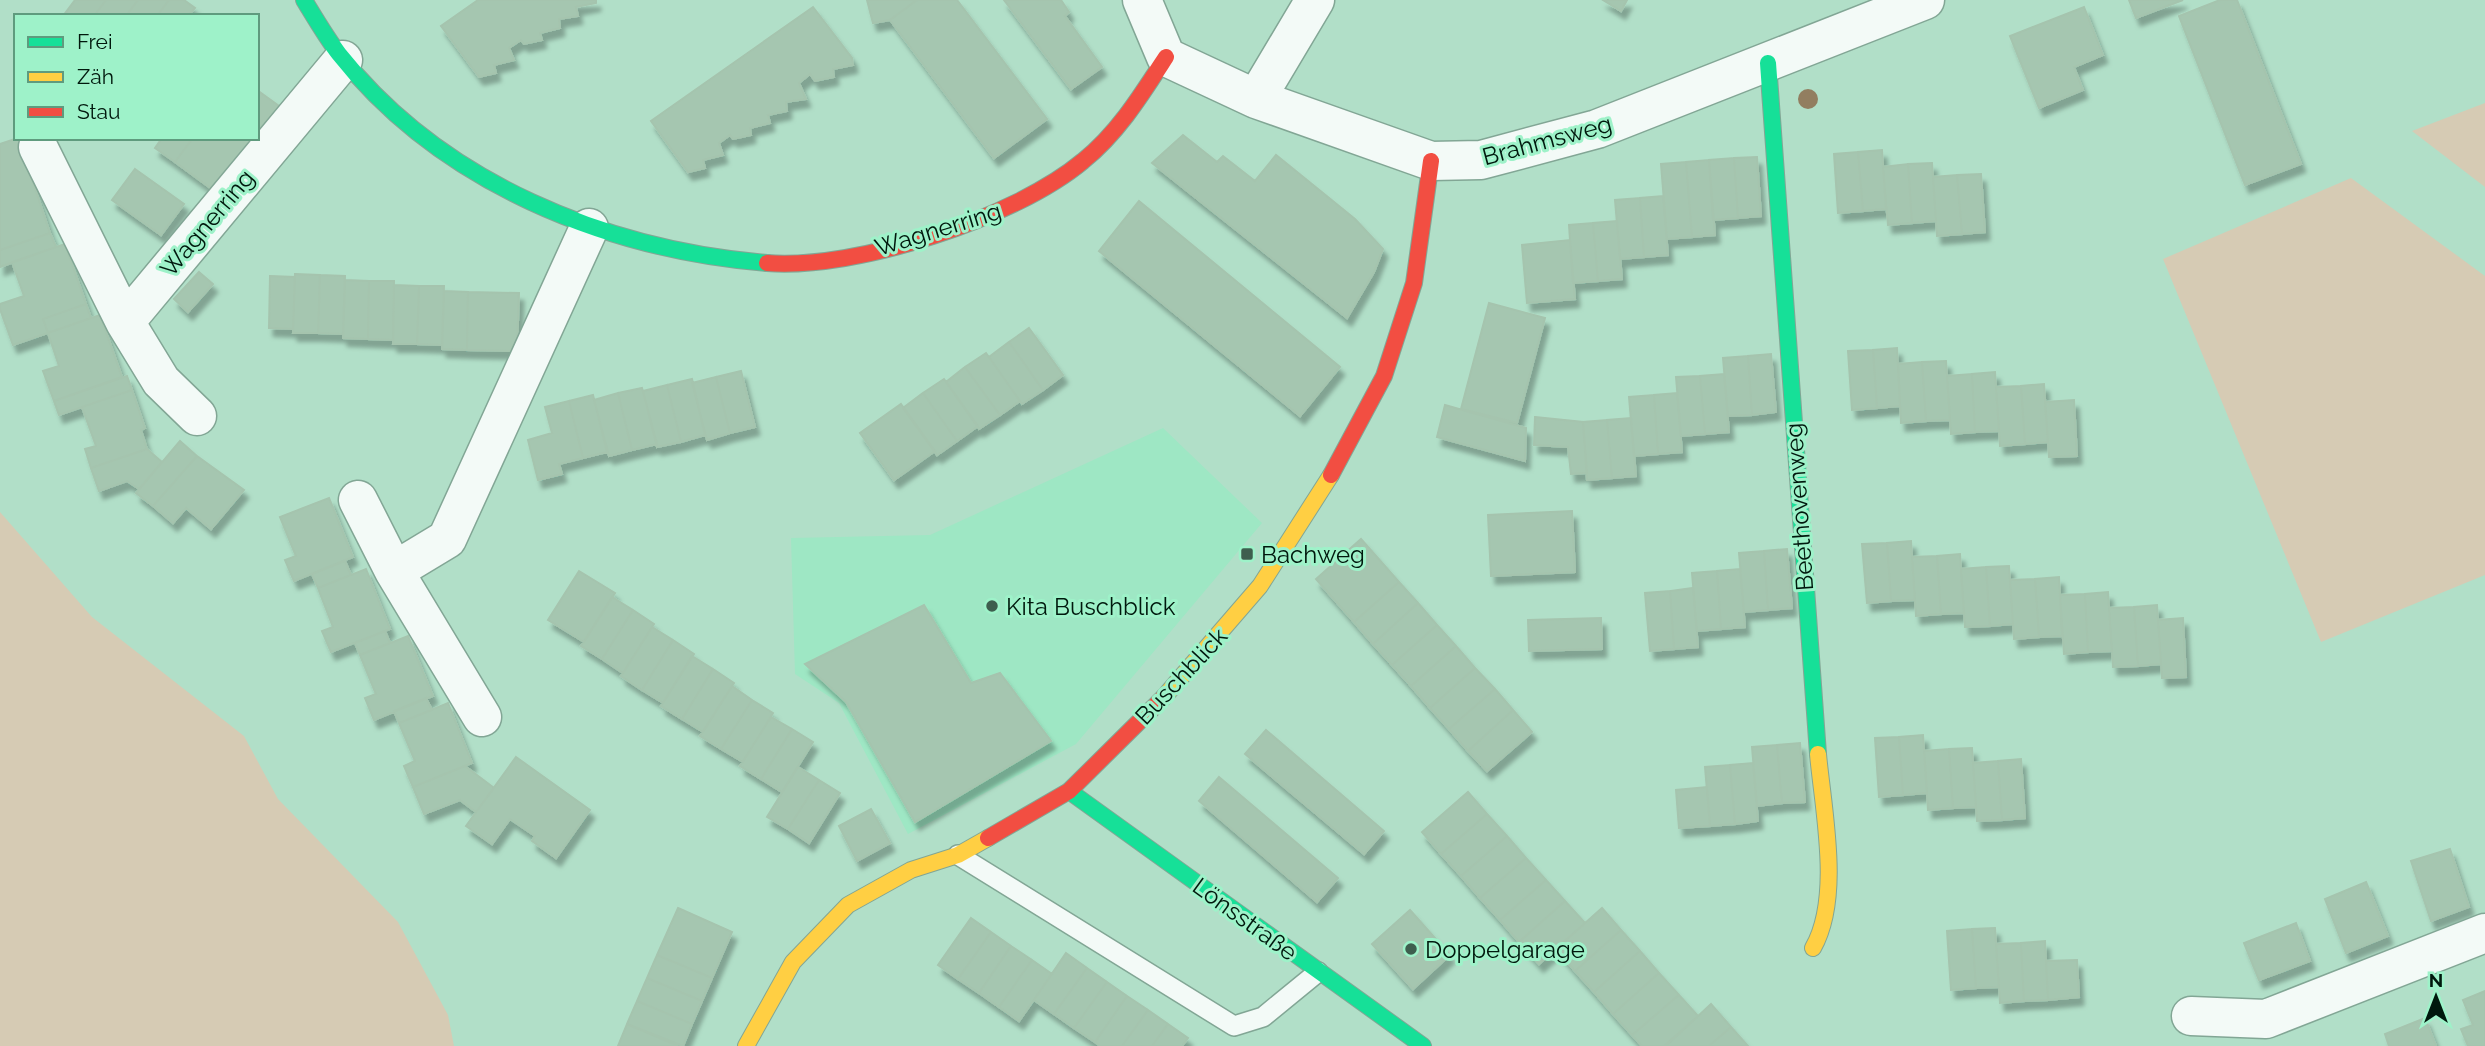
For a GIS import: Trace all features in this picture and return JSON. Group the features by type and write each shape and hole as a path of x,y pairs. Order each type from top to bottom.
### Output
{"street":[{"name":"Wagnerring","path":"304,0 343,60 389,106 440,146 502,187 589,228 648,247 775,263 850,255 925,238 1006,210 1054,181 1099,147 1135,104 1166,57"},
{"path":"1142,0 1166,57"},
{"path":"1256,99 1315,0"},
{"name":"Brahmsweg","path":"1166,57 1256,99 1431,161 1481,160 1597,129 1925,0"},
{"name":"Wagnerring","path":"125,322 343,60"},
{"name":"Beethovenweg","path":"1768,64 1811,684 1829,868 1821,934 1813,948"},
{"path":"38,147 125,322 161,381 197,416"},
{"name":"Buschblick","path":"746,1046 793,962 848,905 911,870 958,855 1069,791 1161,700 1224,631 1266,578 1333,471 1384,376 1414,283 1431,161"},
{"path":"394,571 447,539 589,228"},
{"path":"358,500 394,571 482,717"},
{"name":"Lönsstraße","path":"1069,791 1423,1046"},
{"path":"2191,1016 2266,1019 2485,933"}],"lane":[{"path":"958,855 1234,1026 1263,1017 1318,972"}],"shaded area":[{"path":"2485,103 2485,187 2412,131"},
{"path":"2351,178 2485,276 2485,575 2321,642 2163,259"},
{"name":"Kita Buschblick","path":"1163,428 1262,523 1076,744 908,834 839,703 795,674 791,538 930,535"},
{"path":"0,512 92,617 244,736 278,799 398,922 448,1015 454,1046 0,1046"}],"building":[{"path":"75,0 106,0 96,14 64,14"},
{"path":"106,0 138,0 128,14 96,14"},
{"path":"138,0 169,0 158,14 128,14"},
{"path":"169,0 184,0 195,8 190,14 158,14"},
{"path":"478,0 596,0 596,3 576,7 578,16 559,19 560,28 540,33 542,40 524,44 521,40 509,48 514,60 494,65 496,73 479,77 441,26"},
{"path":"867,0 917,0 890,20 873,23"},
{"path":"917,0 957,0 1047,119 994,158 890,20"},
{"path":"1004,0 1061,0 1069,12 1065,16 1102,67 1071,89"},
{"path":"1603,0 1627,0 1621,11"},
{"path":"2129,0 2183,0 2136,18"},
{"path":"2220,0 2237,0 2301,164 2245,185 2179,16"},
{"path":"813,7 852,58 853,65 833,69 834,77 815,81 810,74 799,83 806,99 786,102 787,111 768,115 770,123 750,128 751,135 733,139 730,135 719,143 723,155 703,160 705,168 688,172 651,121"},
{"path":"2084,7 2103,55 2074,67 2083,90 2039,108 2010,36"},
{"path":"259,91 279,106 259,133"},
{"path":"1183,135 1217,162 1223,156 1255,181 1276,155 1355,219 1383,249 1374,272 1347,318 1152,163"},
{"path":"19,140 50,233 0,250 0,144"},
{"path":"161,140 192,140 175,162 155,148"},
{"path":"192,140 255,140 216,192 175,162"},
{"path":"1882,150 1886,209 1863,211 1858,152"},
{"path":"1858,152 1863,211 1838,213 1834,154"},
{"path":"1757,157 1761,216 1738,218 1734,158"},
{"path":"1734,158 1738,218 1713,220 1709,160"},
{"path":"1709,160 1715,235 1692,237 1686,162"},
{"path":"1686,162 1692,237 1667,239 1661,164"},
{"path":"1932,163 1936,221 1912,223 1908,164"},
{"path":"1908,164 1912,223 1888,225 1883,167"},
{"path":"135,169 184,204 161,235 112,200"},
{"path":"1981,174 1985,232 1962,234 1957,175"},
{"path":"1957,175 1962,234 1937,236 1933,177"},
{"path":"1663,196 1668,255 1644,257 1640,198"},
{"path":"1640,198 1644,257 1620,259 1615,200"},
{"path":"1139,201 1340,367 1300,416 1099,251"},
{"path":"1617,221 1622,279 1598,281 1593,223"},
{"path":"1593,223 1598,281 1573,283 1569,225"},
{"path":"50,233 56,247 0,267 0,250"},
{"path":"1570,240 1575,299 1527,303 1522,245"},
{"path":"65,244 86,304 43,319 48,333 13,345 0,309 0,304 24,296 12,262"},
{"path":"199,272 213,284 188,312 174,299"},
{"path":"295,274 320,275 318,333 293,333"},
{"path":"320,275 345,276 343,334 318,333"},
{"path":"270,276 295,277 293,329 269,328"},
{"path":"345,280 369,281 368,339 343,338"},
{"path":"369,281 394,281 393,340 368,339"},
{"path":"394,285 419,286 417,344 393,344"},
{"path":"419,286 444,286 442,345 417,344"},
{"path":"444,291 468,292 467,350 442,349"},
{"path":"468,292 519,293 517,351 467,350"},
{"path":"1489,303 1545,318 1517,423 1461,409"},
{"path":"86,304 91,318 48,333 43,319"},
{"path":"100,315 122,377 54,401 43,371 59,366 48,333"},
{"path":"1029,328 1063,375 1043,390 1009,342"},
{"path":"1009,342 1043,390 1022,404 989,357"},
{"path":"1897,348 1900,406 1877,408 1873,350"},
{"path":"1873,350 1877,408 1852,410 1848,351"},
{"path":"986,353 1020,401 1000,415 965,367"},
{"path":"1771,354 1776,412 1752,415 1748,356"},
{"path":"1748,356 1752,415 1728,416 1723,358"},
{"path":"1946,361 1950,420 1926,421 1922,362"},
{"path":"1922,362 1926,421 1901,423 1898,364"},
{"path":"965,367 1000,415 979,429 946,382"},
{"path":"741,371 755,427 730,433 716,377"},
{"path":"1995,372 1999,431 1975,432 1972,374"},
{"path":"1724,374 1729,432 1705,434 1700,376"},
{"path":"1972,374 1975,432 1951,434 1947,376"},
{"path":"127,376 132,390 59,415 54,401"},
{"path":"1700,376 1705,434 1681,436 1676,377"},
{"path":"716,377 730,433 707,440 692,383"},
{"path":"692,379 705,435 681,442 667,385"},
{"path":"944,379 978,426 957,441 923,393"},
{"path":"2044,384 2048,442 2025,444 2021,386"},
{"path":"667,385 681,442 657,447 643,391"},
{"path":"2021,386 2025,444 2000,446 1996,387"},
{"path":"642,388 657,444 632,450 618,393"},
{"path":"132,390 145,428 141,430 147,449 91,468 85,449 96,446 82,407"},
{"path":"618,393 632,450 609,456 594,400"},
{"path":"923,393 957,441 937,455 903,408"},
{"path":"1677,393 1682,452 1658,454 1654,395"},
{"path":"593,395 607,452 583,458 569,401"},
{"path":"1654,395 1658,454 1634,456 1629,397"},
{"path":"2074,400 2077,456 2049,457 2045,402"},
{"path":"569,401 583,458 559,464 562,474 538,480 528,440 552,433 545,407"},
{"path":"901,404 935,451 894,480 860,433"},
{"path":"1445,405 1526,428 1525,461 1437,437"},
{"path":"1535,417 1583,422 1587,473 1571,474 1568,447 1534,445"},
{"path":"1631,418 1636,476 1612,478 1607,420"},
{"path":"1607,420 1612,478 1587,480 1583,422"},
{"path":"180,441 197,456 153,506 136,493"},
{"path":"147,449 162,462 139,489 127,481 99,491 91,468"},
{"path":"197,456 244,490 211,529 186,508 173,523 153,506"},
{"path":"329,498 353,557 294,581 285,560 296,556 280,517"},
{"path":"1572,511 1575,572 1491,576 1488,515"},
{"path":"1361,539 1399,582 1354,622 1316,579"},
{"path":"1911,541 1915,600 1891,601 1887,543"},
{"path":"1887,543 1891,601 1867,603 1862,544"},
{"path":"1787,549 1792,608 1768,610 1764,551"},
{"path":"1764,551 1768,610 1744,612 1739,553"},
{"path":"1960,554 1964,613 1941,614 1937,556"},
{"path":"1937,556 1941,614 1916,616 1912,557"},
{"path":"345,561 351,575 318,588 312,574"},
{"path":"2009,566 2013,624 1990,626 1986,567"},
{"path":"1986,567 1990,626 1965,627 1961,569"},
{"path":"366,569 390,629 331,652 322,631 333,627 318,588"},
{"path":"1740,569 1745,627 1721,629 1717,571"},
{"path":"579,571 615,593 584,642 548,620"},
{"path":"1717,571 1721,629 1697,631 1692,573"},
{"path":"2059,577 2062,636 2039,637 2035,579"},
{"path":"2035,579 2039,637 2014,639 2010,580"},
{"path":"1399,582 1418,603 1373,644 1354,622"},
{"path":"1693,588 1698,647 1674,649 1670,591"},
{"path":"1670,591 1674,649 1650,651 1645,593"},
{"path":"2108,592 2112,651 2088,652 2085,594"},
{"path":"2085,594 2088,652 2064,654 2060,595"},
{"path":"612,597 633,610 602,659 581,646"},
{"path":"1418,603 1437,625 1392,665 1373,644"},
{"path":"924,605 971,683 1000,673 1051,741 915,822 846,702 805,664"},
{"path":"2157,605 2161,664 2138,666 2134,607"},
{"path":"2134,607 2138,666 2113,667 2109,608"},
{"path":"633,610 654,624 623,673 602,659"},
{"path":"1601,618 1602,649 1529,651 1528,620"},
{"path":"2183,618 2186,677 2162,678 2158,620"},
{"path":"1437,625 1456,646 1411,686 1392,665"},
{"path":"652,627 673,640 642,690 621,676"},
{"path":"385,631 390,643 360,655 355,643"},
{"path":"408,636 433,696 374,720 365,698 376,694 360,655"},
{"path":"673,640 694,654 663,703 642,690"},
{"path":"1456,646 1475,668 1430,708 1411,686"},
{"path":"692,656 713,669 682,719 661,706"},
{"path":"1475,668 1495,689 1449,729 1430,708"},
{"path":"713,669 734,683 703,732 682,719"},
{"path":"732,686 752,700 721,749 700,736"},
{"path":"1495,689 1513,710 1468,751 1449,729"},
{"path":"426,698 432,710 399,723 394,711"},
{"path":"752,700 773,713 743,762 721,749"},
{"path":"448,703 472,763 413,787 404,766 415,761 399,723"},
{"path":"1513,710 1532,732 1487,771 1468,751"},
{"path":"771,717 792,729 761,779 740,766"},
{"path":"792,729 813,742 782,792 761,779"},
{"path":"1266,730 1384,831 1364,854 1245,754"},
{"path":"1923,735 1927,793 1903,795 1899,737"},
{"path":"1899,737 1903,795 1879,797 1875,738"},
{"path":"1800,743 1805,802 1782,803 1777,745"},
{"path":"1777,745 1782,803 1757,806 1752,747"},
{"path":"1972,748 1976,807 1953,808 1949,749"},
{"path":"1949,749 1953,808 1928,810 1924,751"},
{"path":"516,757 590,810 556,858 532,841 535,836 510,819 492,844 466,826"},
{"path":"2021,759 2025,818 2002,820 1998,761"},
{"path":"1998,761 2002,820 1977,821 1973,763"},
{"path":"1753,763 1758,821 1735,824 1730,765"},
{"path":"1730,765 1735,824 1710,826 1705,767"},
{"path":"465,766 494,788 476,812 460,800 424,814 413,787"},
{"path":"798,767 819,780 788,829 767,817"},
{"path":"1219,777 1338,878 1317,902 1199,801"},
{"path":"819,780 840,793 809,843 788,829"},
{"path":"1707,787 1710,826 1679,828 1676,790"},
{"path":"1468,792 1487,814 1441,854 1422,832"},
{"path":"871,809 890,843 857,861 839,826"},
{"path":"1487,814 1507,836 1461,876 1441,854"},
{"path":"1507,836 1526,858 1480,898 1461,876"},
{"path":"2450,849 2469,907 2431,921 2411,861"},
{"path":"1526,858 1546,880 1500,920 1480,898"},
{"path":"1546,880 1565,901 1519,942 1500,920"},
{"path":"2366,882 2388,936 2346,953 2325,899"},
{"path":"1565,901 1585,923 1539,964 1519,942"},
{"path":"678,908 732,932 712,978 657,955"},
{"path":"1602,908 1621,930 1575,971 1556,949"},
{"name":"Doppelgarage","path":"1410,910 1450,955 1413,989 1372,944"},
{"path":"971,918 991,932 958,979 938,965"},
{"path":"2296,923 2310,961 2259,980 2244,943"},
{"path":"1995,928 1999,987 1976,988 1972,929"},
{"path":"1972,929 1976,988 1951,990 1947,931"},
{"path":"1621,930 1640,951 1594,992 1575,971"},
{"path":"991,932 1011,946 979,993 958,979"},
{"path":"2045,941 2048,1000 2024,1001 2021,943"},
{"path":"2021,943 2024,1001 2000,1003 1996,944"},
{"path":"1011,946 1032,960 999,1007 979,993"},
{"path":"1640,951 1659,973 1613,1014 1594,992"},
{"path":"1066,953 1087,968 1054,1014 1034,1000"},
{"path":"657,955 712,978 702,1001 647,978"},
{"path":"1032,960 1052,974 1019,1021 999,1007"},
{"path":"2077,960 2079,997 2048,1000 2046,961"},
{"path":"1087,968 1107,982 1074,1028 1054,1014"},
{"path":"1659,973 1679,995 1632,1035 1613,1014"},
{"path":"647,978 702,1001 692,1024 637,1001"},
{"path":"1107,982 1127,996 1095,1042 1074,1028"},
{"path":"2485,991 2485,1046 2468,1046 2461,1029 2473,1025 2463,1000"},
{"path":"1679,995 1698,1016 1664,1046 1642,1046 1632,1035"},
{"path":"1127,996 1148,1010 1122,1046 1100,1046 1095,1042"},
{"path":"637,1001 692,1024 683,1046 627,1024"},
{"path":"1711,1004 1731,1027 1709,1046 1666,1046"},
{"path":"1148,1010 1168,1024 1152,1046 1122,1046"},
{"path":"2425,1018 2436,1046 2389,1046 2385,1034"},
{"path":"627,1024 678,1046 618,1046"},
{"path":"1168,1024 1188,1038 1182,1046 1152,1046"},
{"path":"1731,1027 1748,1046 1709,1046"}],"traffic: fast":[{"path":"304,0 339,54 380,99 426,139 477,173 531,202 588,225 647,243 707,256 767,263"},
{"path":"1768,63 1818,754"},
{"path":"1069,791 1423,1046"}],"traffic: slow":[{"path":"1164,697 1260,586 1331,475"},
{"path":"1813,948 1822,927 1829,879 1818,754"},
{"path":"746,1046 793,962 848,905 911,870 958,855 988,838"}],"traffic: jam":[{"path":"767,263 803,263 888,249 977,220 1017,202 1054,182 1096,150 1129,112 1166,57"},
{"path":"1331,475 1384,376 1414,283 1431,161"},
{"path":"988,838 1069,791 1164,697"}],"place":[{"name":"Bachweg","path":"1247,554"},
{"name":"Kita Buschblick","path":"992,606"},
{"name":"Doppelgarage","path":"1411,949"}]}
